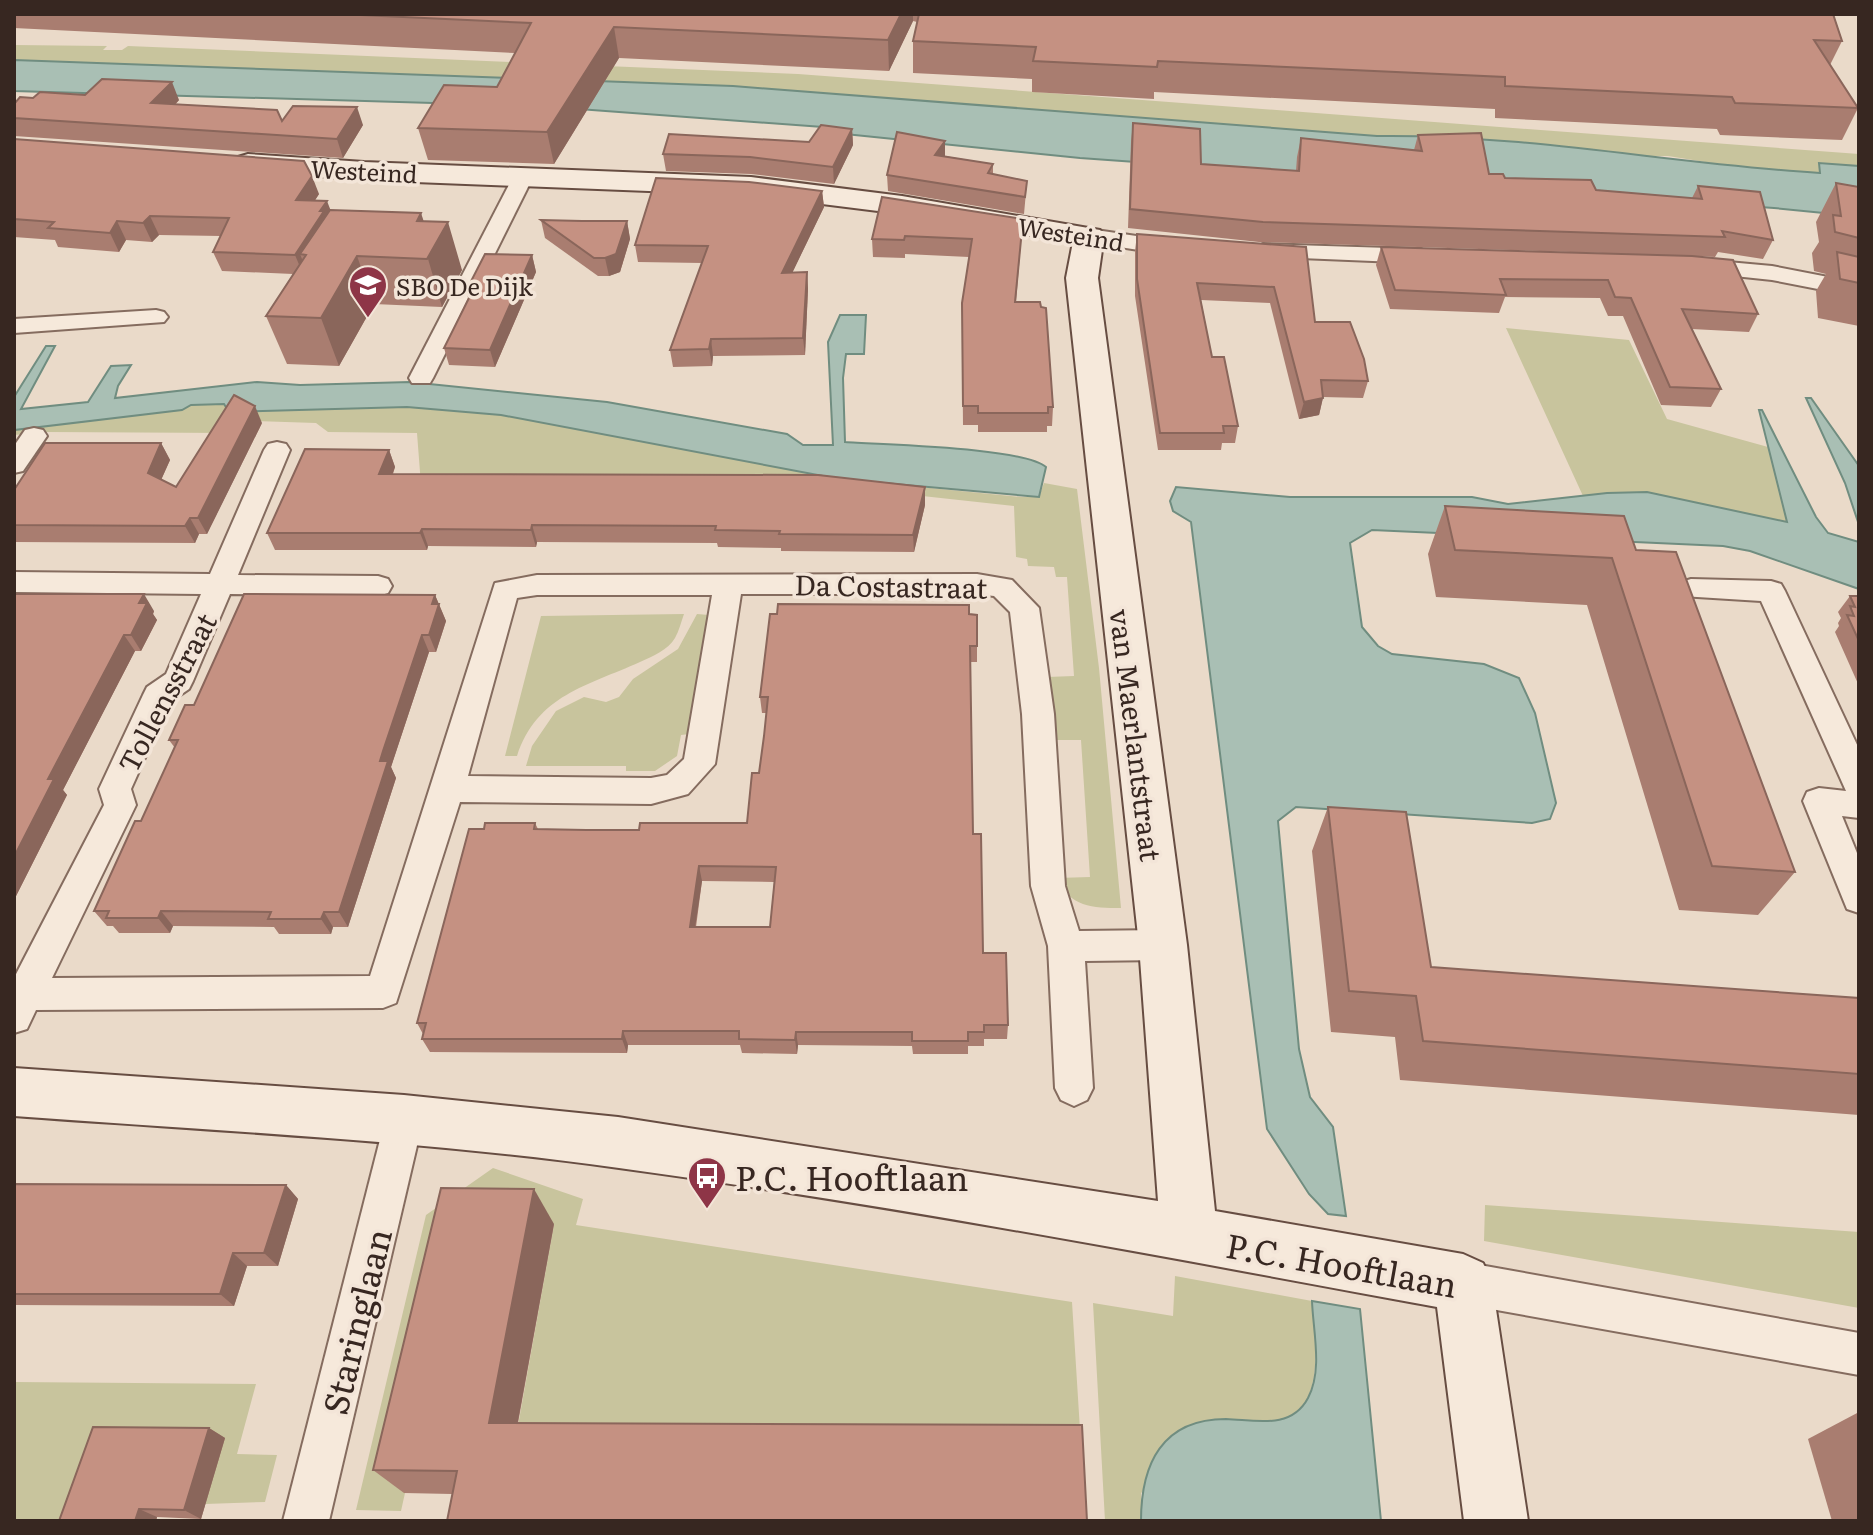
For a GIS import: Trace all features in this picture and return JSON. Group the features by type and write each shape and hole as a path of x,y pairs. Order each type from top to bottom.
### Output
{"street":[{"name":"Westeind","path":"227,161 751,186 902,205 1169,248 1201,249"},
{"path":"421,378 523,177"},
{"name":"van Maerlantstraat","path":"1089,236 1082,278 1163,945 1189,1235"},
{"path":"1249,251 1440,256"},
{"path":"1669,264 1772,273 1859,290"},
{"path":"14,326 156,317"},
{"path":"14,465 34,436"},
{"name":"Tollensstraat","path":"18,1002 120,805 115,789 158,695 178,681 277,450"},
{"path":"14,582 378,586"},
{"path":"18,1002 383,992 448,789 651,791 677,785 699,764 728,584"},
{"name":"Da Costastraat","path":"448,789 505,590 537,585 977,584 1002,587 1024,608 1038,714 1048,886 1066,946 1074,1088"},
{"path":"1691,589 1771,591 1859,784"},
{"path":"1859,805 1819,801 1859,899"},
{"path":"1066,946 1163,945"},
{"name":"P.C. Hooftlaan","path":"14,1092 404,1120 680,1151 1079,1214 1859,1354"},
{"name":"Staringlaan","path":"306,1521 404,1120"},
{"path":"1463,1283 1496,1521"}],"shaded area":[{"path":"14,45 107,46 103,50 122,50 128,46 798,74 1859,154 1859,166 1819,163 1821,173 1743,168 1668,156 1628,156 1500,142 1377,136 732,86 14,60"},
{"path":"14,60 733,86 1377,136 1544,144 1820,173 1819,163 1859,166 1859,222 1854,216 1774,208 1080,158 845,134 823,127 538,106 14,91"},
{"path":"840,315 866,315 864,354 846,354 843,378 845,442 982,451 1032,460 1046,467 1039,497 839,479 501,415 407,407 229,412 224,404 191,405 182,410 14,430 14,397 46,346 55,346 21,409 88,402 111,366 131,365 118,386 115,398 257,382 300,385 410,382 607,402 787,434 803,445 833,445 828,342"},
{"path":"1506,328 1629,340 1667,419 1768,447 1788,522 1647,492 1583,496"},
{"path":"1806,398 1811,398 1859,466 1859,525 1845,483"},
{"path":"224,404 230,412 407,407 501,415 839,479 1021,497 1039,497 1044,483 1077,489 1099,668 1121,908 1083,904 1068,895 1057,878 1090,877 1081,740 1051,740 1047,677 1074,676 1067,577 1056,577 1054,567 1028,566 1027,559 1016,557 1014,506 849,488 421,485 417,433 328,432 316,423 255,421 229,433 46,432 14,435 14,430 182,410 191,405"},
{"path":"1759,410 1762,410 1816,517 1828,533 1859,542 1859,589 1750,551 1723,546 1372,530 1350,543 1362,627 1378,646 1392,654 1484,664 1519,678 1535,713 1556,803 1550,819 1532,823 1296,807 1278,821 1299,1049 1310,1097 1333,1127 1346,1216 1328,1214 1309,1194 1267,1129 1191,522 1173,511 1170,501 1176,487 1290,497 1472,497 1508,504 1607,493 1647,492 1787,522"},
{"path":"684,614 675,638 664,649 566,695 537,719 517,756 505,756 541,616"},
{"path":"697,614 709,615 690,734 681,735 677,756 655,771 626,771 626,766 526,766 532,746 556,711 584,697 606,702 619,697 633,679 678,649"},
{"path":"493,1168 583,1199 576,1225 1072,1302 1082,1462 514,1448 554,1224 465,1223 401,1511 356,1510 426,1215"},
{"path":"1485,1205 1859,1232 1859,1308 1484,1241"},
{"path":"1175,1276 1312,1301 1315,1357 1309,1394 1301,1408 1287,1418 1267,1423 1224,1419 1141,1493 1141,1521 1105,1521 1093,1303 1173,1316"},
{"path":"1312,1301 1360,1309 1381,1521 1141,1521 1145,1481 1151,1464 1171,1436 1204,1421 1272,1421 1292,1415 1301,1408 1313,1387 1315,1375"},
{"path":"14,1382 256,1384 237,1454 277,1455 265,1502 205,1504 224,1438 82,1521 14,1521"}],"building":[{"path":"339,14 901,14 888,40 614,27 547,132 418,128 444,85 497,87 531,23"},
{"path":"919,14 1833,14 1842,41 1814,40 1858,108 1735,103 1732,97 1505,86 1505,77 1158,61 1157,67 1033,61 1036,47 913,41"},
{"path":"102,79 172,82 151,103 277,110 282,121 293,106 357,107 337,139 14,118 14,104 20,97 33,98 40,92 85,95"},
{"path":"1133,123 1200,129 1201,164 1299,171 1301,138 1422,151 1418,135 1481,133 1489,174 1503,174 1505,178 1591,180 1596,190 1702,199 1698,186 1760,192 1773,240 1722,231 1725,237 1263,222 1130,209"},
{"path":"821,125 852,129 833,167 750,157 663,154 669,134 809,142"},
{"path":"897,132 945,141 935,155 993,164 988,173 1027,181 1025,197 887,175"},
{"path":"14,139 304,161 312,176 296,200 327,201 320,211 324,211 295,255 213,252 229,218 150,216 143,223 117,221 110,233 48,228 54,222 14,219"},
{"path":"656,178 749,182 822,191 782,273 807,272 803,338 711,339 709,349 670,350 708,246 635,245"},
{"path":"1836,183 1859,187 1859,238 1835,232 1833,215 1841,216"},
{"path":"882,197 1023,219 1015,302 1040,302 1041,307 1046,308 1053,407 1048,407 1048,413 978,413 978,406 963,406 962,303 972,239 905,236 904,240 872,239"},
{"path":"330,210 421,213 417,221 448,222 427,259 357,256 321,318 266,316 306,255 300,254"},
{"path":"541,220 627,221 616,254 594,258"},
{"path":"1137,234 1306,247 1315,322 1350,322 1364,359 1368,381 1321,380 1323,398 1304,402 1274,287 1197,283 1212,357 1224,357 1238,426 1223,426 1224,433 1160,433 1137,279"},
{"path":"1381,247 1692,256 1733,260 1758,314 1682,309 1721,389 1670,387 1631,298 1615,297 1608,280 1500,279 1506,295 1395,290"},
{"path":"1837,252 1859,257 1859,283 1840,279"},
{"path":"485,254 532,255 490,350 444,348 472,292 466,291"},
{"path":"234,395 255,406 198,518 190,518 185,526 14,525 14,490 45,443 161,443 148,473 176,487"},
{"path":"305,449 389,450 379,474 818,475 925,487 913,535 779,534 780,531 715,530 716,526 532,525 531,530 267,533"},
{"path":"1445,506 1624,516 1636,550 1676,552 1795,872 1712,866 1612,558 1455,550"},
{"path":"14,594 144,594 139,603 147,603 131,635 124,635 48,779 54,779 14,857"},
{"path":"244,594 435,595 432,604 439,604 429,635 422,635 383,751 380,761 388,761 339,912 324,912 321,919 268,919 271,912 161,911 158,918 106,918 109,911 94,911 135,821 141,821 178,740 169,740 185,705 194,705"},
{"path":"1850,596 1859,596 1859,641 1847,615 1854,616 1850,606 1855,607"},
{"path":"778,604 969,605 969,614 977,615 977,646 970,646 973,834 981,834 983,953 1006,953 1008,1025 984,1025 984,1032 968,1032 968,1041 912,1041 912,1032 796,1032 795,1040 739,1039 739,1031 623,1031 622,1039 422,1039 426,1023 417,1023 469,829 484,829 485,823 535,823 534,829 639,830 640,823 747,823 752,773 759,773 764,736 768,697 760,697 770,614 777,614","holes":["699,866 776,867 770,927 690,927"]},
{"path":"1328,807 1406,812 1431,967 1859,998 1859,1074 1423,1041 1416,996 1349,991"},
{"path":"14,1184 286,1185 264,1253 233,1253 220,1294 14,1294"},
{"path":"441,1188 534,1189 489,1423 1082,1425 1087,1521 447,1521 457,1471 373,1470"},
{"path":"93,1427 209,1428 184,1510 139,1509 135,1521 59,1521"}],"place":[{"name":"SBO De Dijk","path":"368,319"},
{"name":"P.C. Hooftlaan","path":"707,1210"}]}
